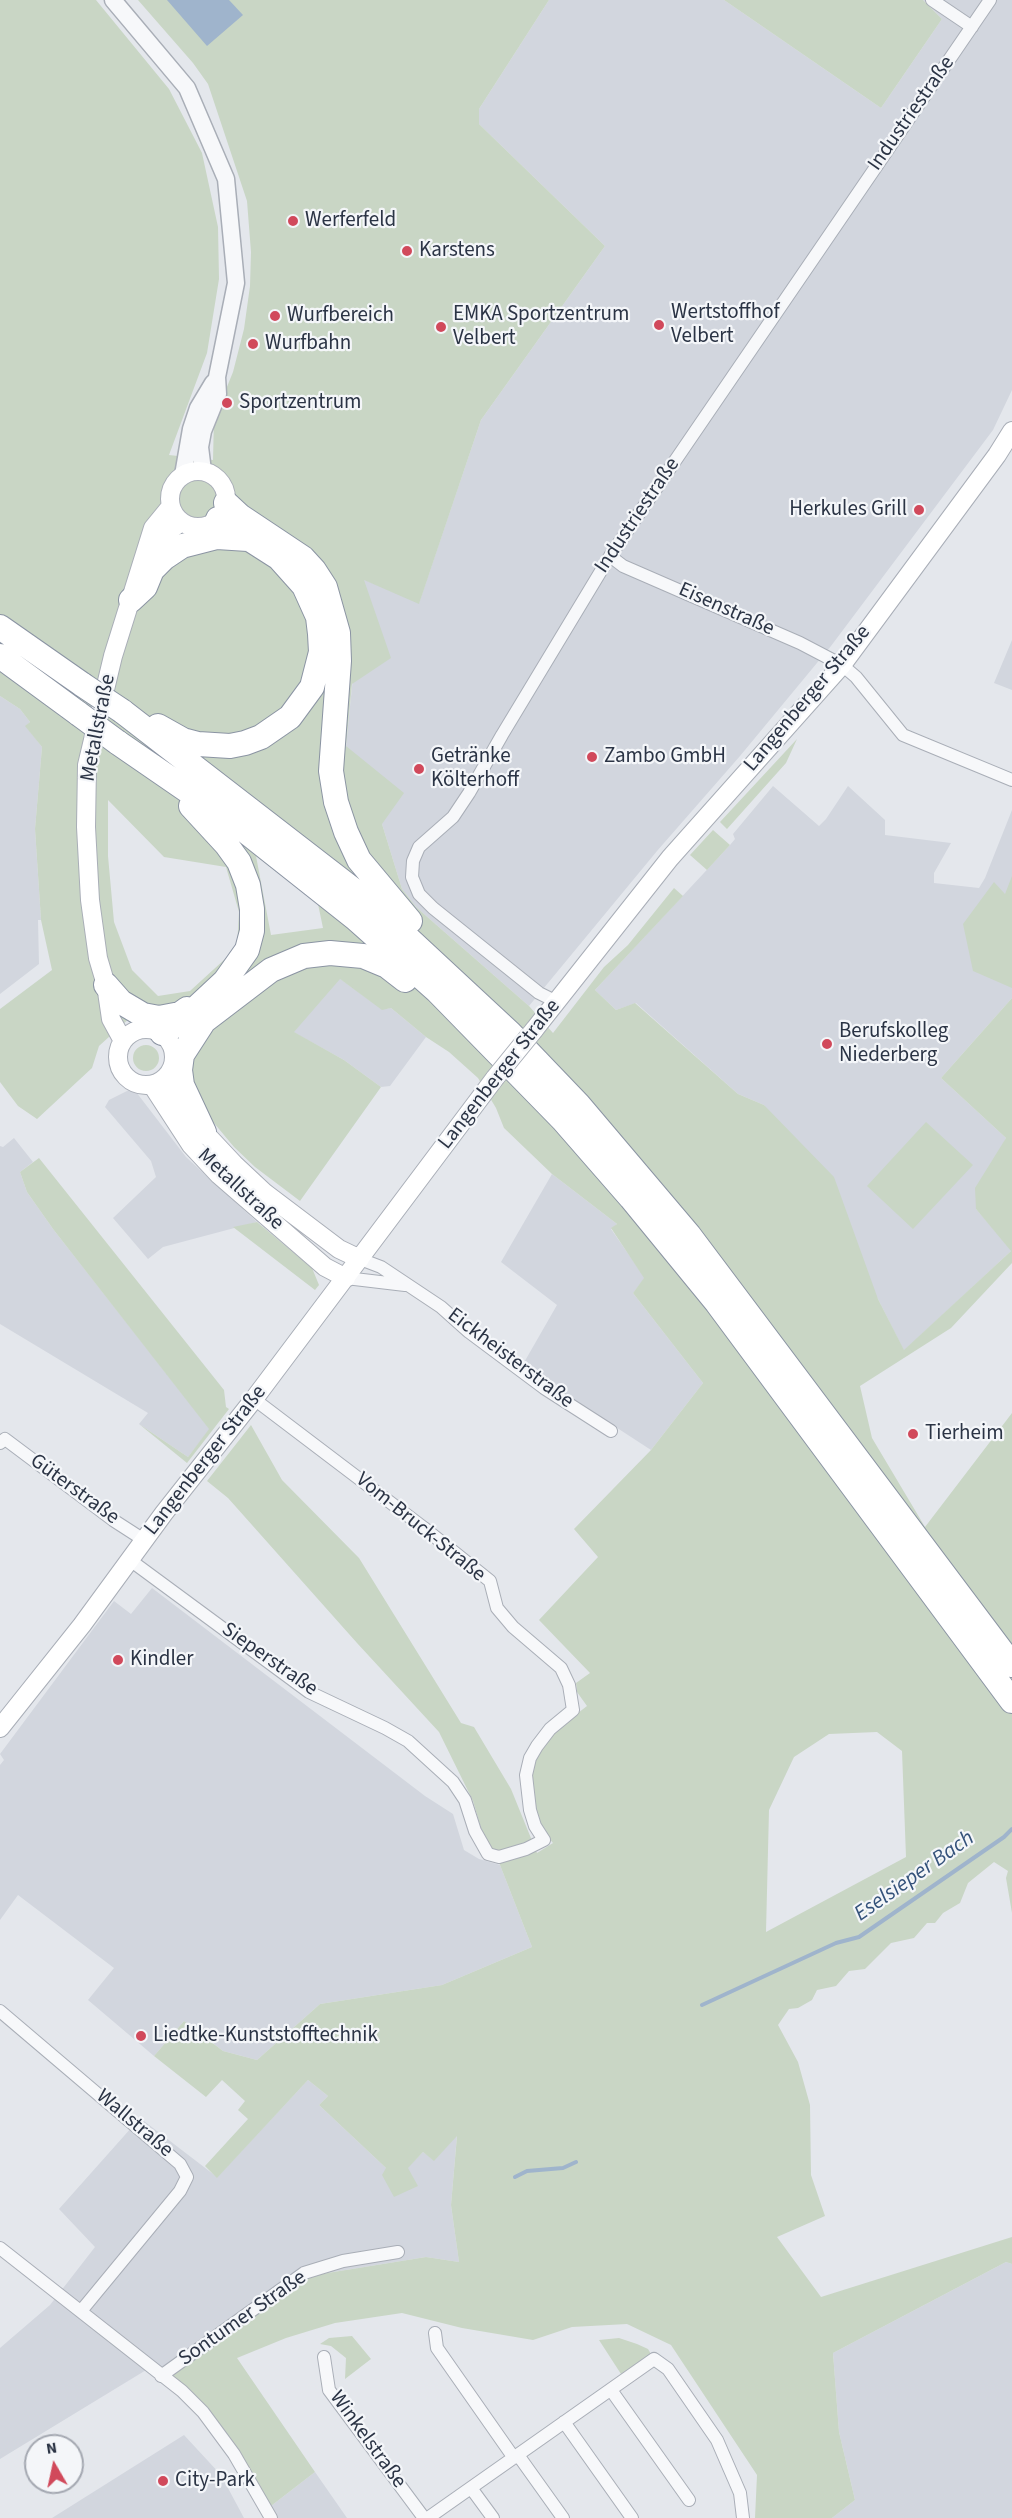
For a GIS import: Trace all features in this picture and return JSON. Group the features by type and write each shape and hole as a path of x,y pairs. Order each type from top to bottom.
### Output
{"highway":[{"path":"122,711 158,726 183,740 198,744 230,746 261,737 275,729 303,703 312,687 321,652 318,617 304,586 293,572 222,511"},
{"path":"222,511 240,516 303,558 325,587 338,633 339,651 331,771 336,802 359,860 420,930 430,956"},
{"path":"131,600 145,587 152,570 164,558 182,546 217,537 252,539"},
{"path":"0,627 122,711 369,902 430,956 510,1033 578,1104 689,1235 968,1623 1012,1701"},
{"path":"0,656 151,767 239,826 355,918 437,991 563,1120 632,1198 968,1623 1012,1665"},
{"path":"151,767 206,822 239,862 248,885 252,909 252,931 246,951 236,968 180,1023 158,1036"},
{"path":"158,1036 204,1021 271,970 287,962 317,954 347,953 363,956 387,966 412,986 437,991"},
{"path":"106,985 121,1002 143,1015 159,1018 180,1014 212,993"},
{"path":"204,1021 182,1055 180,1070 182,1085 204,1132"}],"main road":[{"name":"Langenberger Straße","path":"0,1728 254,1399 495,1078 670,858 842,665 998,455 1012,431"},
{"path":"203,471 219,480 225,491 222,511 204,527 196,528 181,522 171,506 171,492 183,475 203,471"},
{"name":"Metallstraße","path":"123,1041 111,1018 106,985 98,958 90,900 86,826 87,765 113,656 153,528 171,506"},
{"path":"148,547 181,522"},
{"name":"Metallstraße","path":"106,985 130,1023 158,1036"},
{"path":"130,1034 158,1036 174,1063 159,1081 141,1085 130,1081 118,1063 118,1052 123,1041 130,1034"},
{"name":"Metallstraße","path":"159,1081 172,1090 204,1132 265,1192 339,1249 360,1259"},
{"name":"Metallstraße","path":"159,1081 191,1145 219,1175 325,1267 346,1278"}],"street":[{"path":"113,0 188,88 226,179 236,284 217,377 218,394 203,431 200,447 203,471"},
{"path":"932,0 972,27"},
{"name":"Industriestraße","path":"557,1002 539,992 433,908 419,894 412,877 412,861 419,847 453,817 610,556 990,0"},
{"path":"183,475 191,429 198,408 217,377"},
{"name":"Eisenstraße","path":"610,556 623,566 800,643 842,665 856,677 903,735 1012,780"},
{"name":"Eickheisterstraße","path":"360,1259 381,1267 441,1307 469,1332 544,1388 611,1431"},
{"name":"Eickheisterstraße","path":"346,1278 409,1286"},
{"name":"Vom-Bruck-Straße","path":"254,1399 490,1581 496,1608 561,1668 569,1685 573,1710 550,1729 537,1746 530,1758 526,1775 530,1810 535,1826 544,1840"},
{"name":"Güterstraße","path":"2,1441 144,1540"},
{"name":"Sieperstraße","path":"130,1560 285,1677 309,1692 408,1741 442,1770 465,1800 477,1837 488,1854 499,1857 526,1849 544,1840"},
{"name":"Wallstraße","path":"0,2011 180,2164 187,2177 180,2191 81,2311"},
{"name":"Sontumer Straße","path":"0,2248 182,2391 203,2412 234,2454 271,2518"},
{"name":"Sontumer Straße","path":"161,2376 304,2273 343,2261 398,2252"},
{"path":"435,2333 437,2348 563,2518"},
{"name":"Winkelstraße","path":"324,2357 329,2390 426,2518 654,2360 668,2369 717,2440 740,2493 743,2518"},
{"path":"611,2390 689,2500"},
{"path":"564,2422 632,2518"},
{"path":"471,2488 493,2518"}],"shaded area":[{"path":"549,0 724,0 881,108 942,19 923,0 1012,0 1012,390 993,430 831,646 529,1006 416,907 402,889 382,824 346,746 363,579 419,603 481,420 605,246 479,124 479,109"},
{"path":"1012,640 1012,690 994,683"},
{"path":"0,696 20,709 30,722 26,726 42,747 35,829 41,920 38,920 39,964 0,994"},
{"name":"Berufskolleg Niederberg","path":"773,786 819,826 848,786 885,820 885,835 951,843 934,873 934,883 979,888 1012,810 1012,998 941,1078 1006,1138 976,1209 1012,1250 904,1351 878,1299 764,1105 738,1094 636,1003 616,1010 595,990 730,845 735,839 733,834"},
{"path":"339,978 382,1009 391,1008 426,1037 390,1086 381,1087 344,1060 293,1032"},
{"path":"133,1088 186,1157 257,1222 163,1247 148,1259 113,1218 156,1177 151,1161 105,1107 109,1100"},
{"path":"14,1138 33,1162 20,1172 27,1192 53,1229 210,1429 188,1457 139,1424 148,1413 0,1324 0,1146 3,1147"},
{"path":"552,1174 617,1224 611,1229 645,1278 633,1293 703,1383 651,1450 522,1366 557,1305 501,1262"},
{"path":"152,1588 425,1796 453,1814 464,1850 479,1859 500,1865 532,1947 442,1985 320,2004 257,2060 223,2051 184,2021 154,2056 88,2000 114,1968 18,1895 0,1920 0,1765 4,1760 0,1754 114,1601 131,1614"},
{"path":"308,2080 328,2096 319,2105 386,2168 407,2168 423,2152 434,2160 457,2135 451,2205 459,2262 426,2257 309,2276 170,2376 156,2364 41,2434 24,2434 24,2444 0,2459 0,2348 50,2305 95,2247 59,2209 140,2118 217,2177"},
{"path":"1006,2262 1012,2264 1012,2518 832,2518 855,2500 839,2432 833,2353"},
{"name":"City-Park","path":"184,2435 221,2475 244,2518 52,2518"},
{"path":"315,2472 347,2518 275,2518 271,2506"}],"green space":[{"path":"0,0 96,0 169,89 202,153 218,227 219,279 207,353 169,455 213,460 214,419 233,372 244,329 250,286 251,252 247,201 208,84 193,63 138,0 549,0 479,109 479,124 605,246 481,420 419,604 364,580 391,658 352,684 346,746 404,793 382,824 402,889 416,907 529,1006 553,1033 604,967 628,945 674,888 683,896 595,990 616,1010 635,1003 738,1094 764,1105 834,1177 878,1299 904,1350 1011,1251 976,1209 975,1188 1006,1138 941,1078 1012,998 1012,1263 951,1328 860,1386 872,1438 925,1527 1012,1413 1012,1913 1006,1878 1008,1871 994,1862 968,1883 960,1903 943,1913 935,1923 927,1923 914,1938 891,1943 865,1969 849,1971 836,1986 817,1990 812,2000 798,2008 789,2009 778,2025 798,2062 810,2105 811,2175 825,2216 777,2237 821,2297 1012,2237 1012,2264 1006,2262 833,2353 839,2432 855,2500 832,2518 755,2518 757,2475 671,2345 627,2324 572,2327 533,2340 462,2328 402,2313 335,2323 286,2338 237,2358 315,2472 271,2506 170,2376 309,2276 426,2257 459,2262 451,2205 457,2136 434,2161 423,2152 408,2168 418,2186 394,2197 382,2175 386,2168 319,2105 328,2096 308,2080 217,2178 205,2166 248,2119 238,2110 245,2101 222,2080 206,2097 154,2056 184,2021 223,2051 257,2060 320,2004 442,1985 532,1947 500,1865 486,1845 473,1801 439,1732 228,1498 207,1481 251,1425 282,1480 359,1558 461,1723 474,1727 511,1789 537,1853 553,1843 541,1829 534,1809 530,1775 534,1758 552,1733 587,1706 577,1692 576,1683 590,1673 539,1620 598,1557 574,1529 651,1450 703,1383 633,1293 644,1278 611,1228 617,1224 552,1174 504,1128 496,1108 478,1078 449,1052 426,1037 391,1008 382,1010 340,979 294,1032 344,1060 381,1087 300,1201 255,1167 234,1147 194,1099 189,1074 194,1050 163,1012 143,1006 99,1046 92,1068 37,1119 18,1106 0,1082 0,1009 52,970 41,920 35,829 42,747 25,726 30,722 20,709 0,696","holes":["108,800 164,857 226,867 239,912 237,948 190,991 158,996 132,970 114,922 108,856","256,856 318,904 323,928 271,935","877,1732 902,1751 906,1857 766,1932 769,1810 794,1757 829,1734"]},
{"path":"724,0 923,0 942,19 881,108"},
{"path":"797,739 786,763 727,829 720,822"},
{"path":"713,830 730,845 707,870 690,855"},
{"path":"1012,876 1012,988 973,971 963,924 994,882 1005,894"},
{"path":"146,1045 155,1049 159,1058 155,1067 146,1071 137,1067 133,1058 137,1049"},
{"path":"926,1122 973,1165 913,1229 867,1186"},
{"path":"39,1158 224,1390 226,1407 229,1409 187,1463 139,1424 188,1457 209,1429 53,1229 27,1192 20,1172"},
{"path":"257,1222 312,1268 319,1285 315,1290 233,1227"},
{"path":"352,2336 371,2359 345,2379 346,2358 331,2346 320,2344 329,2338"},
{"path":"619,2338 648,2349 651,2354 621,2374 599,2340"}],"water":[{"path":"167,0 229,0 243,15 207,46"}],"waterway":[{"name":"Eselsieper Bach","path":"702,2005 836,1943 859,1937 1004,1837 1012,1829"},
{"name":"Eselsieper Bach","path":"515,2177 527,2171 563,2168 576,2162"}],"place":[{"name":"Werferfeld","path":"293,221"},
{"name":"Karstens","path":"407,251"},
{"name":"Wurfbereich","path":"275,316"},
{"name":"Wertstoffhof Velbert","path":"659,325"},
{"name":"EMKA Sportzentrum Velbert","path":"441,327"},
{"name":"Wurfbahn","path":"253,344"},
{"name":"Sportzentrum","path":"227,403"},
{"name":"Herkules Grill","path":"919,510"},
{"name":"Zambo GmbH","path":"592,757"},
{"name":"Getränke Költerhoff","path":"419,769"},
{"name":"Berufskolleg Niederberg","path":"827,1044"},
{"name":"Tierheim","path":"913,1434"},
{"name":"Kindler","path":"118,1660"},
{"name":"Liedtke-Kunststofftechnik","path":"141,2036"},
{"name":"City-Park","path":"163,2481"}]}
